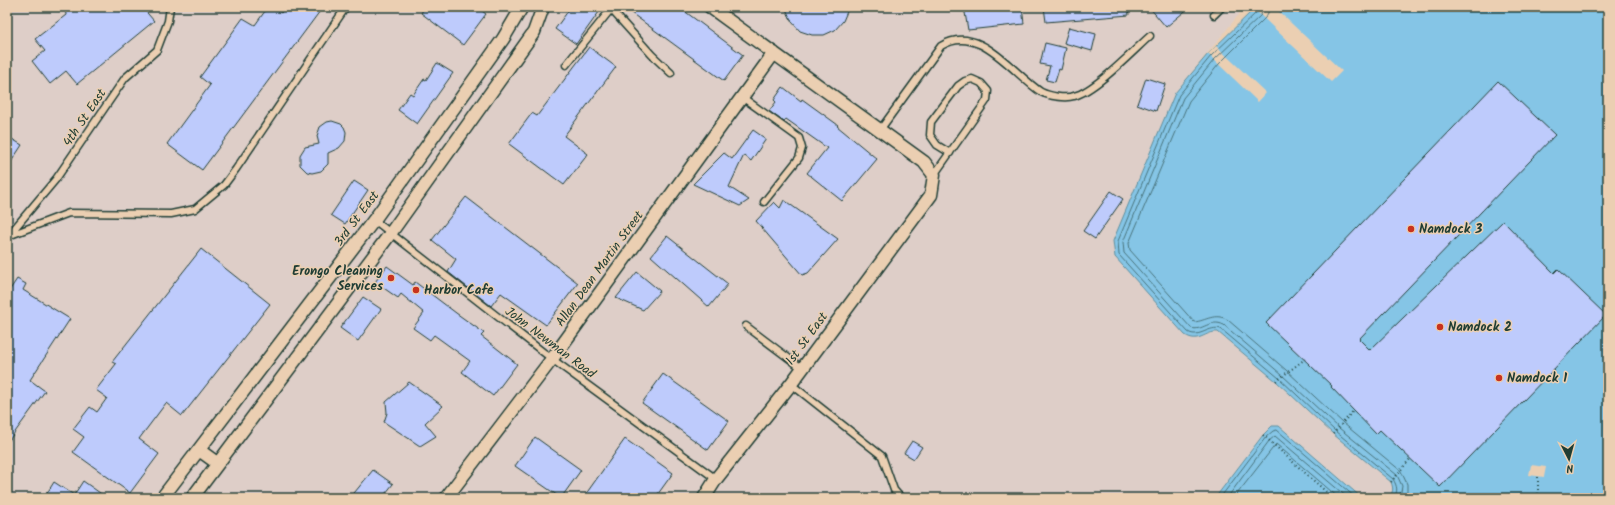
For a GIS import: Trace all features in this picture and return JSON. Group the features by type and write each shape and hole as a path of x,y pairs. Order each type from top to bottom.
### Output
{"street":[{"name":"3rd St East","path":"162,498 374,220 503,39 522,7"},
{"path":"192,498 390,234 534,32 543,7"},
{"path":"710,7 924,162 934,175"},
{"name":"Allan Dean Martin Street","path":"446,498 552,359 774,53"},
{"name":"1st St East","path":"704,498 716,479 791,384 931,195 934,175"},
{"path":"199,450 217,463"}],"lane":[{"name":"4th St East","path":"7,237 56,179 125,78 157,50 168,21 170,7"},
{"path":"7,237 69,213 171,214 194,209 224,185 346,7"},
{"path":"1214,15 1222,7"},
{"path":"566,65 610,8 652,55 671,73"},
{"path":"880,130 941,46 950,40 969,40 994,52 1042,92 1058,97 1066,97 1074,96 1094,86 1150,36"},
{"path":"934,175 950,153 987,100 988,91 981,84 972,80 965,81 958,86 932,122 930,135 937,144 950,153"},
{"path":"742,97 799,138 802,148 799,158 764,202"},
{"name":"John Newman Road","path":"374,220 552,359 716,479"},
{"path":"746,326 803,368"},
{"path":"791,384 882,456 894,490 901,498"}],"path":[{"path":"1276,382 1304,359"},
{"path":"1333,434 1354,410"},
{"path":"1263,435 1333,498"},
{"path":"1391,482 1410,459"},
{"path":"1538,476 1538,498"}],"shaded area":[{"path":"7,7 1245,7 1175,93 1198,338 1218,332 1276,381 1333,434 1391,482 1393,493 1388,498 1362,498 1279,426 1272,427 1263,435 1215,498 7,498"}],"water":[{"path":"1256,7 1608,7 1608,498 1388,498 1392,491 1391,482 1333,434 1276,381 1218,332 1209,333 1198,338 1185,335 1115,257 1113,241 1175,93 1208,54"},
{"path":"1272,426 1279,426 1362,498 1215,498 1263,435"}],"pier":[{"path":"1256,7 1274,7 1342,71 1331,82 1254,9"},
{"path":"1216,46 1266,93 1258,102 1208,54"},
{"path":"1531,465 1546,467 1544,477 1529,475"}],"building":[{"path":"65,7 142,7 154,21 77,84 66,71 50,84 32,61 45,51 35,39 66,15"},
{"path":"268,7 273,7 281,13 286,7 323,7 202,170 167,144 210,85 200,77 243,18 255,25"},
{"path":"425,7 477,7 486,14 463,45 421,13"},
{"path":"571,7 593,7 599,12 576,44 555,29"},
{"path":"623,7 679,7 743,55 724,81"},
{"path":"785,7 849,7 843,21 835,30 824,35 812,35 800,31 792,22"},
{"path":"964,7 1022,7 1024,24 968,30"},
{"path":"1044,7 1128,7 1129,15 1046,22"},
{"path":"1149,7 1190,7 1166,27"},
{"path":"1069,27 1096,34 1092,51 1064,43"},
{"path":"1045,43 1066,48 1061,70 1059,69 1055,82 1046,80 1050,66 1040,64"},
{"path":"589,47 616,67 564,136 588,154 564,185 509,144 532,113 537,116"},
{"path":"437,63 453,73 417,124 398,110 410,93 413,95 424,79 426,80"},
{"path":"1146,78 1165,84 1156,111 1137,104"},
{"path":"1498,81 1555,135 1359,339 1370,350 1503,221 1554,273 1558,269 1606,315 1440,487 1380,430 1376,434 1331,387 1332,386 1266,323"},
{"path":"783,87 801,101 802,99 838,125 837,126 877,159 842,201 807,173 827,148 786,119 784,122 769,111 776,102 774,100"},
{"path":"332,121 341,124 344,127 346,132 345,141 339,148 328,153 328,164 321,171 312,173 307,172 300,165 300,155 305,147 319,144 317,136 320,127 327,122"},
{"path":"753,130 766,139 751,161 744,155 729,187 749,200 740,206 693,184 724,153 732,159"},
{"path":"7,136 22,145 7,168"},
{"path":"354,181 368,190 345,224 331,215"},
{"path":"1111,191 1123,199 1095,239 1083,231"},
{"path":"466,197 578,283 546,325 501,293 491,306 448,272 456,259 432,240"},
{"path":"784,200 838,239 808,273 802,275 756,221 774,202 780,208"},
{"path":"667,236 728,284 709,307 651,256"},
{"path":"201,249 270,304 182,416 166,403 139,439 159,454 130,493 73,452 84,437 73,429 90,407 97,412 107,398 96,390 116,364 112,362"},
{"path":"387,266 413,285 415,282 484,333 481,336 517,364 493,396 462,372 470,361 434,335 430,340 413,328 424,313 401,294 398,298 375,282"},
{"path":"637,272 660,291 643,310 616,298"},
{"path":"17,279 26,284 23,290 70,319 30,380 45,391 7,443 7,294"},
{"path":"363,297 381,309 358,341 340,328"},
{"path":"663,374 729,421 708,450 642,403"},
{"path":"409,382 443,406 425,423 436,436 420,446 384,422 387,413 386,402"},
{"path":"535,437 581,470 561,498 515,466"},
{"path":"625,439 673,473 655,498 583,498"},
{"path":"912,441 922,447 914,459 904,453"},
{"path":"373,470 393,484 382,498 350,498"},
{"path":"83,481 107,498 44,498 54,482 74,495"}],"place":[{"name":"Namdock 3","path":"1411,229"},
{"name":"Erongo Cleaning Services","path":"391,278"},
{"name":"Harbor Cafe","path":"416,290"},
{"name":"Namdock 2","path":"1440,327"},
{"name":"Namdock 1","path":"1499,378"}]}
